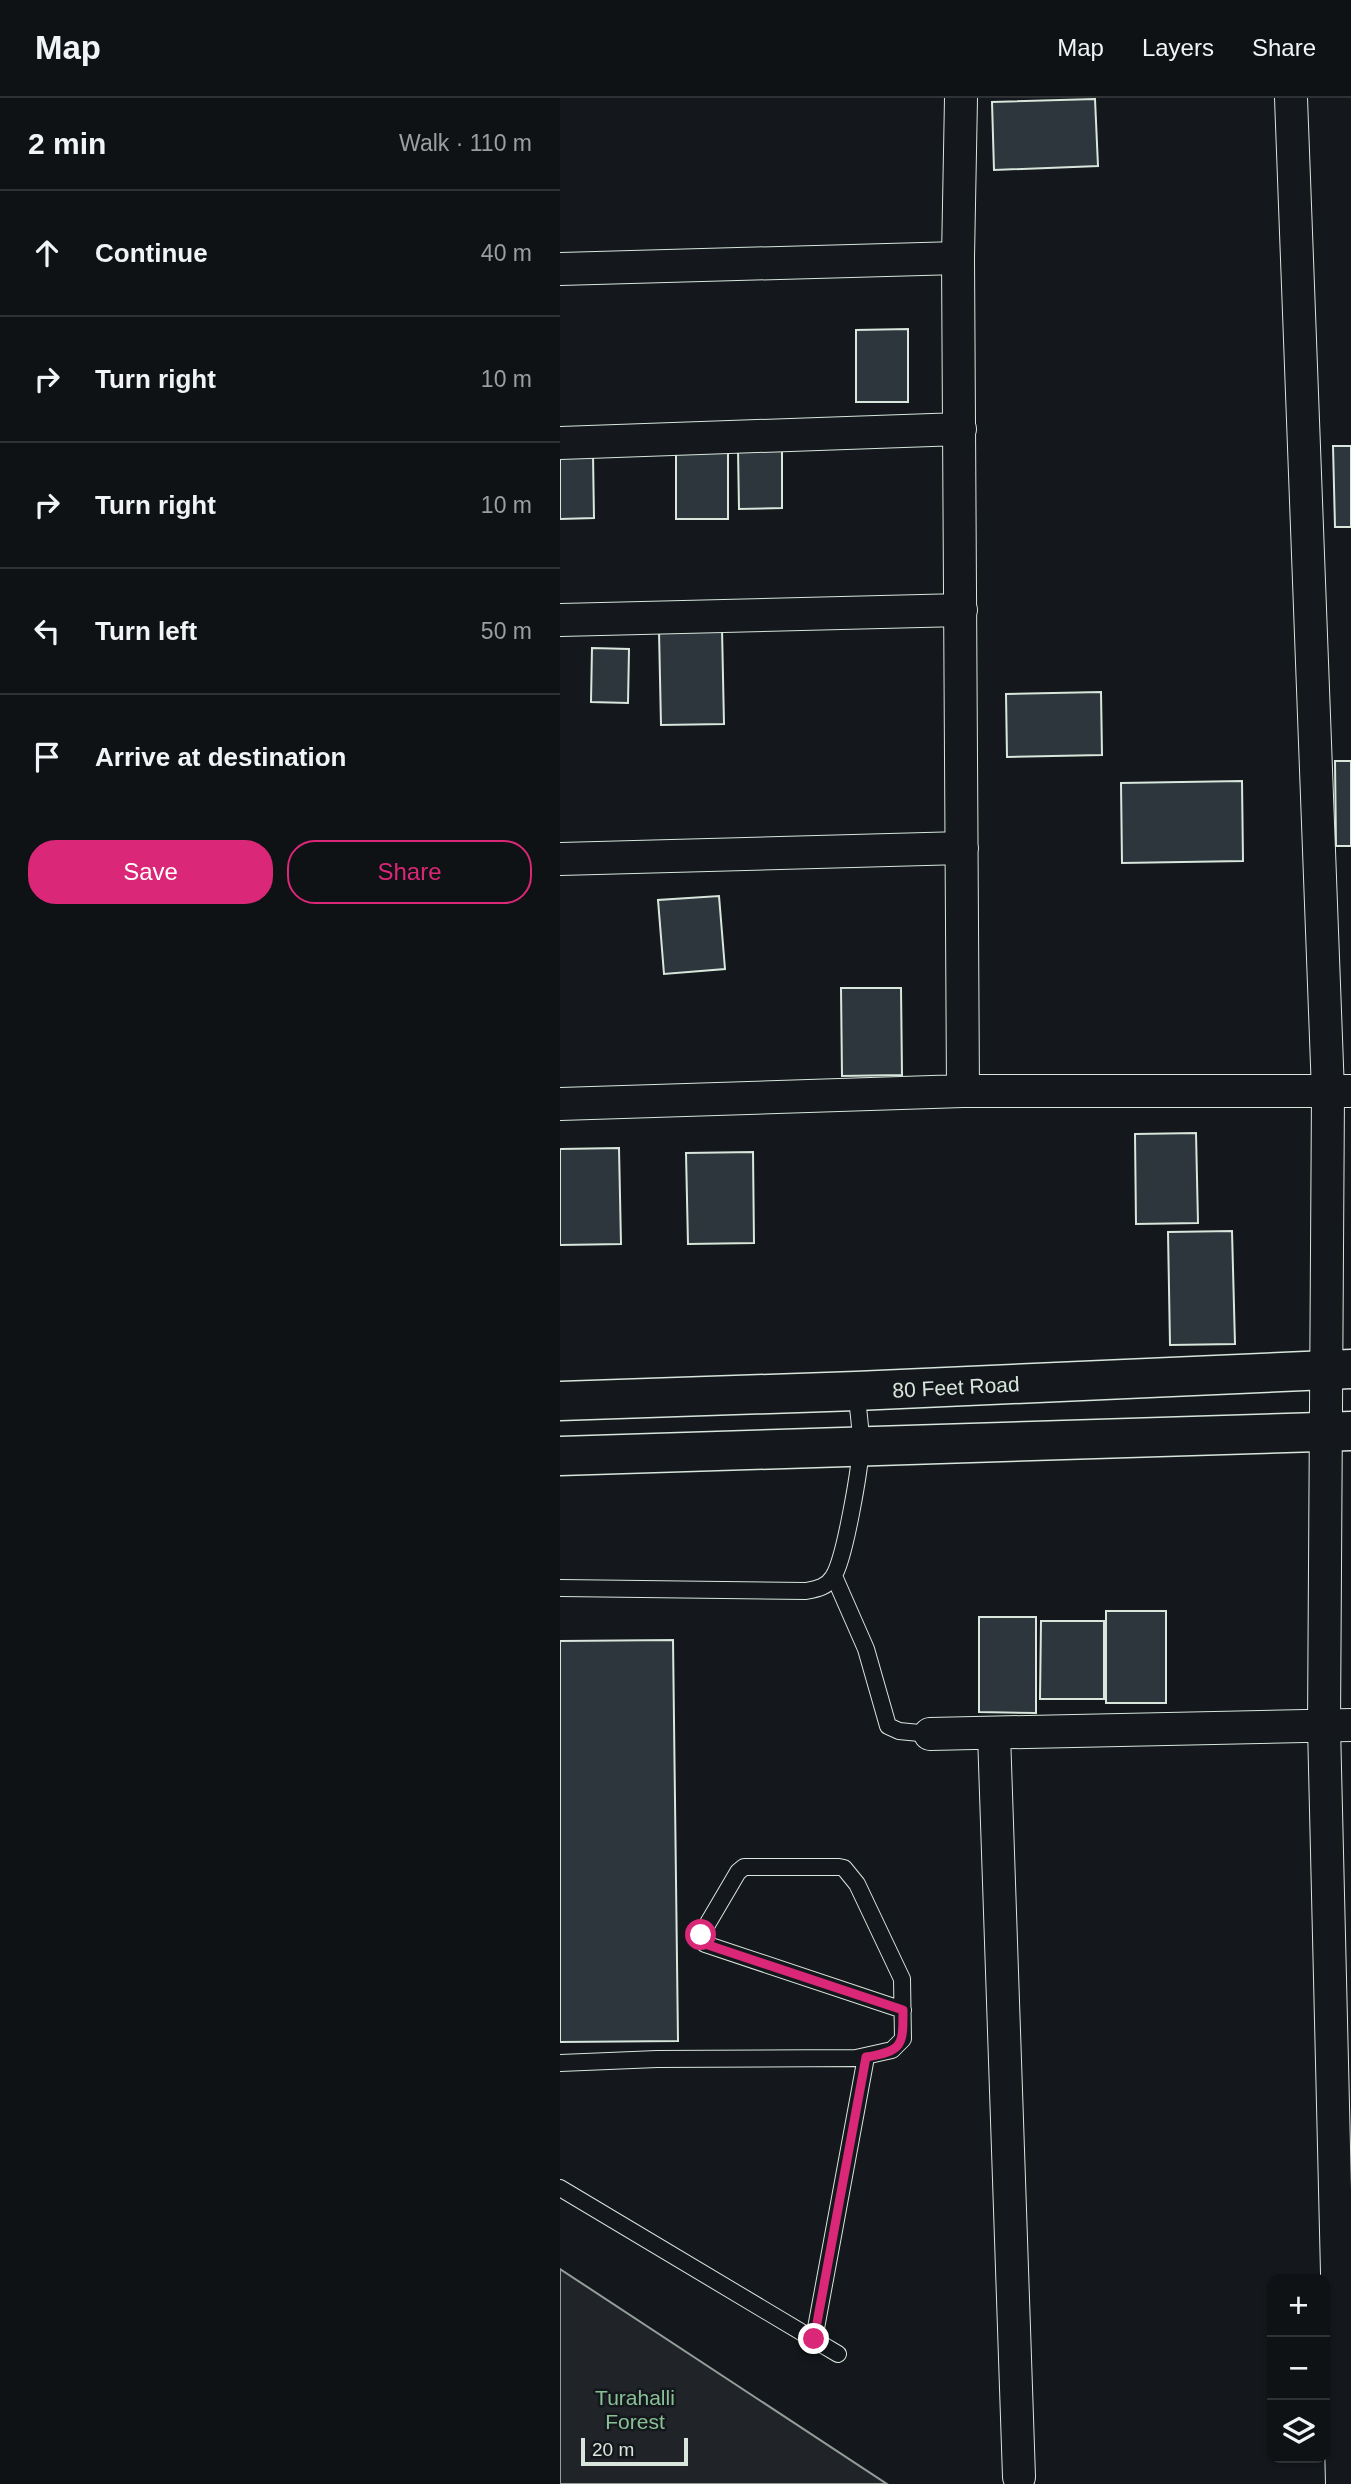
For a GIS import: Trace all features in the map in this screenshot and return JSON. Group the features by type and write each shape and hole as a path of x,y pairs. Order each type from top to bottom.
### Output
{"main road":[{"name":"80 Feet Road","path":"560,1401 856,1391 1339,1369"},
{"path":"560,1456 1338,1431"}],"street":[{"path":"961,98 958,258 963,1091"},
{"path":"1291,98 1339,1091 1337,1726 1342,2484"},
{"path":"560,270 958,258"},
{"path":"560,443 960,429"},
{"path":"560,620 961,610"},
{"path":"560,859 962,848"},
{"path":"560,1104 963,1091 1339,1091"},
{"path":"930,1734 1337,1726"},
{"path":"994,1734 1019,2477"}],"lane":[{"path":"560,1588 806,1591 822,1588 834,1576 840,1562 861,1446 856,1391"},
{"path":"834,1576 866,1649 888,1726 899,1731 930,1734"},
{"path":"560,2063 866,2057 892,2050 899,2045 903,2039 903,2010 902,1979 857,1884 844,1868 744,1867 738,1872 701,1935 705,1944 903,2010"},
{"path":"814,2339 866,2057"},
{"path":"560,2188 838,2354"}],"green space":[{"name":"Turahalli Forest","path":"560,2269 887,2484 560,2484"}],"building":[{"path":"1095,99 1098,166 994,170 992,102"},
{"path":"908,329 908,402 856,402 856,330"},
{"path":"1333,446 1351,446 1351,527 1335,527"},
{"path":"738,449 782,449 782,508 739,509"},
{"path":"728,452 728,519 676,519 676,453"},
{"path":"560,455 593,455 594,518 560,519"},
{"path":"722,629 724,724 661,725 659,631"},
{"path":"592,648 629,649 628,703 591,702"},
{"path":"1101,692 1102,755 1007,757 1006,694"},
{"path":"1335,761 1351,761 1351,846 1336,846"},
{"path":"1242,781 1243,861 1122,863 1121,783"},
{"path":"719,896 725,969 664,974 658,900"},
{"path":"841,988 901,988 902,1075 842,1076"},
{"path":"1196,1133 1198,1223 1136,1224 1135,1134"},
{"path":"619,1148 621,1244 560,1245 560,1149"},
{"path":"753,1152 754,1243 688,1244 686,1153"},
{"path":"1232,1231 1235,1344 1170,1345 1168,1232"},
{"path":"1106,1611 1166,1611 1166,1703 1106,1703"},
{"path":"979,1617 1036,1617 1036,1713 979,1712"},
{"path":"1041,1621 1104,1621 1104,1699 1040,1699"},
{"path":"673,1640 678,2041 560,2042 560,1641"}],"route":[{"path":"701,1935 705,1944 903,2010 903,2039 899,2045 892,2050 866,2057 814,2339"}]}
